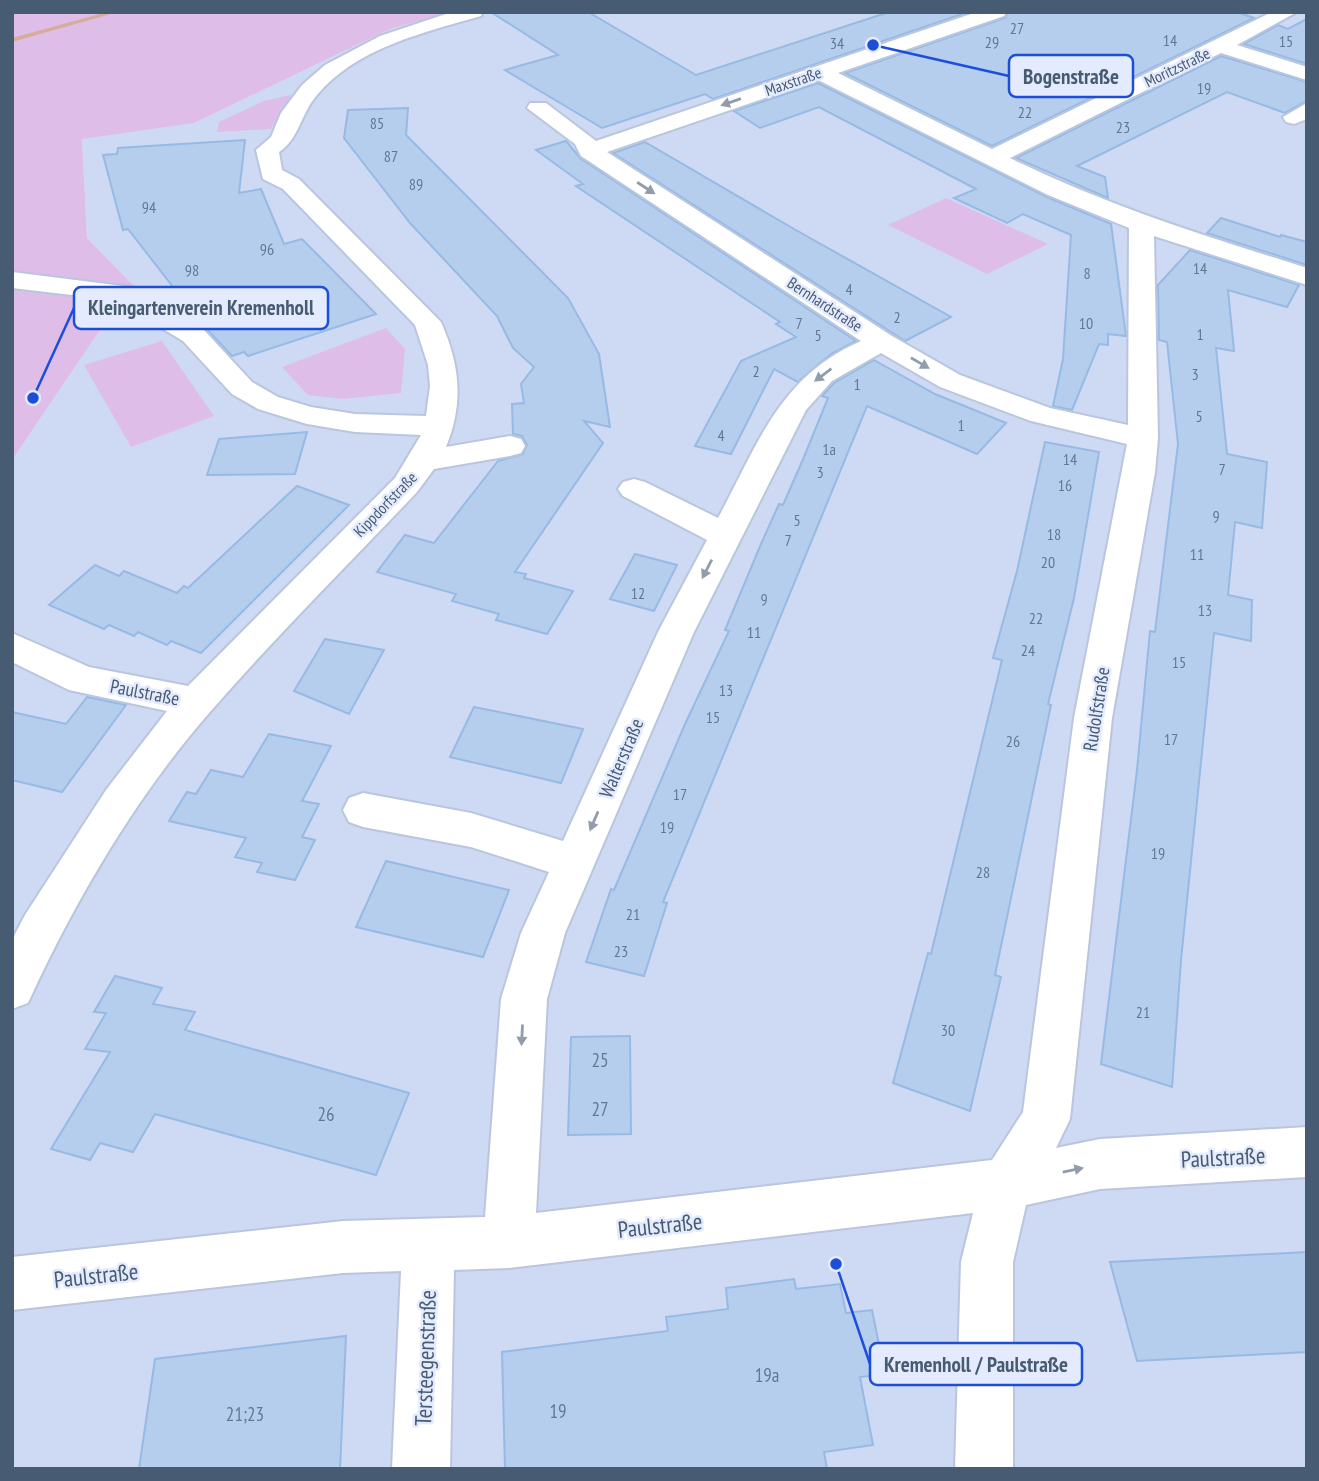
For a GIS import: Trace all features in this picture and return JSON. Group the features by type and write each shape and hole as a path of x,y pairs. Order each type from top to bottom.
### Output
{"street":[{"name":"Kippdorfstraße","path":"196,702 407,485 426,460 440,426 445,401 445,374 441,350 427,322 291,184 271,174 267,164 267,150 281,141 283,130 303,96 330,71 378,44 474,12"},
{"name":"Maxstraße","path":"589,151 998,12"},
{"name":"Moritzstraße","path":"991,159 1288,12"},
{"path":"1219,46 1307,74"},
{"path":"819,72 991,159 1141,224 1307,276"},
{"name":"Bernhardstraße","path":"538,108 585,141 589,151 882,342 950,380 996,400 1042,415 1143,438"},
{"name":"Rudolfstraße","path":"984,1469 987,1262 1006,1184 1046,1119 1093,718 1143,438 1141,224"},
{"path":"12,280 122,293 192,335 242,388 268,403 307,415 355,423 440,426"},
{"name":"Walterstraße","path":"509,1242 524,999 543,933 576,864 676,632 793,406 805,390 855,354 882,342"},
{"path":"426,460 510,446"},
{"path":"634,489 724,535"},
{"name":"Paulstraße","path":"12,646 82,680 196,702 120,802 40,929 12,988"},
{"path":"363,810 395,814 545,850 576,864"},
{"name":"Paulstraße","path":"12,1284 343,1247 428,1247 509,1242 1006,1184 1100,1164 1307,1152"},
{"name":"Tersteegenstraße","path":"421,1469 428,1247"}],"shaded area":[{"path":"12,12 450,12 390,29 194,123 82,139 87,238 134,286 96,336 12,460"},
{"path":"450,12 1307,12 1307,1469 12,1469 12,460 96,336 134,286 87,238 82,138 194,123 390,29"},
{"path":"291,95 271,129 217,132 219,122 264,101"},
{"path":"946,198 1048,244 987,274 888,225"},
{"path":"386,328 405,349 401,393 342,399 308,395 282,367"},
{"path":"162,341 214,416 131,447 84,365"}],"building":[{"path":"491,12 588,12 696,75 889,12 968,12 713,99 705,94 602,128 505,70 558,55"},
{"path":"1008,12 1237,12 1254,18 992,146 845,73 1005,18"},
{"path":"1307,19 1307,64 1244,44 1278,25 1288,29"},
{"path":"1221,56 1307,82 1307,101 1285,113 1227,92 1077,166 1105,177 1108,198 1016,158"},
{"path":"818,83 1047,197 1111,224 1126,336 1108,334 1108,345 1099,344 1072,410 1053,406 1063,359 1071,235 1023,214 1007,223 954,198 976,189 819,107 760,128 734,111"},
{"path":"408,108 406,135 568,298 599,354 610,427 584,421 603,443 515,572 526,574 524,578 573,591 547,634 496,620 499,614 452,601 456,594 377,572 405,535 434,543 498,461 523,454 527,445 522,436 513,434 512,404 524,403 521,384 534,367 513,348 497,316 410,223 344,138 348,110"},
{"path":"245,140 239,193 261,189 284,244 302,239 376,314 248,356 244,352 232,356 205,327 187,317 177,304 187,305 128,229 123,230 103,155 117,154 118,148"},
{"path":"566,141 580,158 856,341 831,354 798,382 774,369 731,454 695,446 741,361 796,337 776,324 780,322 576,186 583,184 536,150"},
{"path":"645,142 951,317 905,341 613,153"},
{"path":"1221,218 1280,237 1281,235 1307,242 1307,265 1207,233"},
{"path":"1190,250 1299,285 1287,307 1228,290 1234,351 1216,348 1227,454 1267,462 1262,528 1235,522 1228,595 1252,600 1251,641 1214,633 1181,960 1172,1087 1101,1064 1137,770 1150,631 1155,632 1178,444 1167,342 1159,340 1158,285"},
{"path":"874,360 935,394 1006,423 977,454 867,406 663,902 667,903 644,976 586,962 611,889 614,890 685,724 729,631 725,630 761,544 779,504 783,505 804,457 828,398 822,396 834,383"},
{"path":"307,432 295,474 207,475 219,439"},
{"path":"1045,442 1099,452 1074,598 1048,704 1051,705 995,975 1001,977 970,1111 893,1083 928,953 931,954 1002,660 993,658 1017,571"},
{"path":"297,486 349,505 201,653 171,641 167,645 138,632 134,636 109,625 104,629 49,605 95,565 119,576 124,571 177,593 184,586 188,588"},
{"path":"635,554 677,565 654,611 610,599"},
{"path":"325,639 384,650 349,714 294,691"},
{"path":"87,697 126,705 62,792 12,780 12,712 66,724"},
{"path":"474,707 583,729 561,783 450,757"},
{"path":"269,734 331,746 302,801 319,804 302,837 315,840 295,880 257,872 262,863 235,857 246,838 169,821 187,792 196,794 211,770 243,777"},
{"path":"386,861 509,890 483,957 356,927"},
{"path":"115,976 162,988 153,1004 195,1012 185,1030 409,1093 376,1175 155,1114 133,1152 100,1143 90,1160 51,1149 110,1052 85,1049 106,1013 94,1012"},
{"path":"630,1036 631,1134 568,1135 571,1037"},
{"path":"1307,1252 1307,1352 1137,1361 1110,1262"},
{"path":"794,1279 796,1289 840,1284 846,1313 872,1310 885,1374 860,1377 873,1445 824,1452 827,1469 505,1469 502,1352 668,1331 666,1317 728,1309 726,1288"},
{"path":"346,1336 340,1469 139,1469 155,1359"}],"waterway":[{"path":"12,40 115,12"}],"place":[{"name":"Bogenstraße","path":"873,45"},
{"name":"Kleingartenverein Kremenholl","path":"33,398"},
{"name":"Kremenholl / Paulstraße","path":"836,1264"}]}
